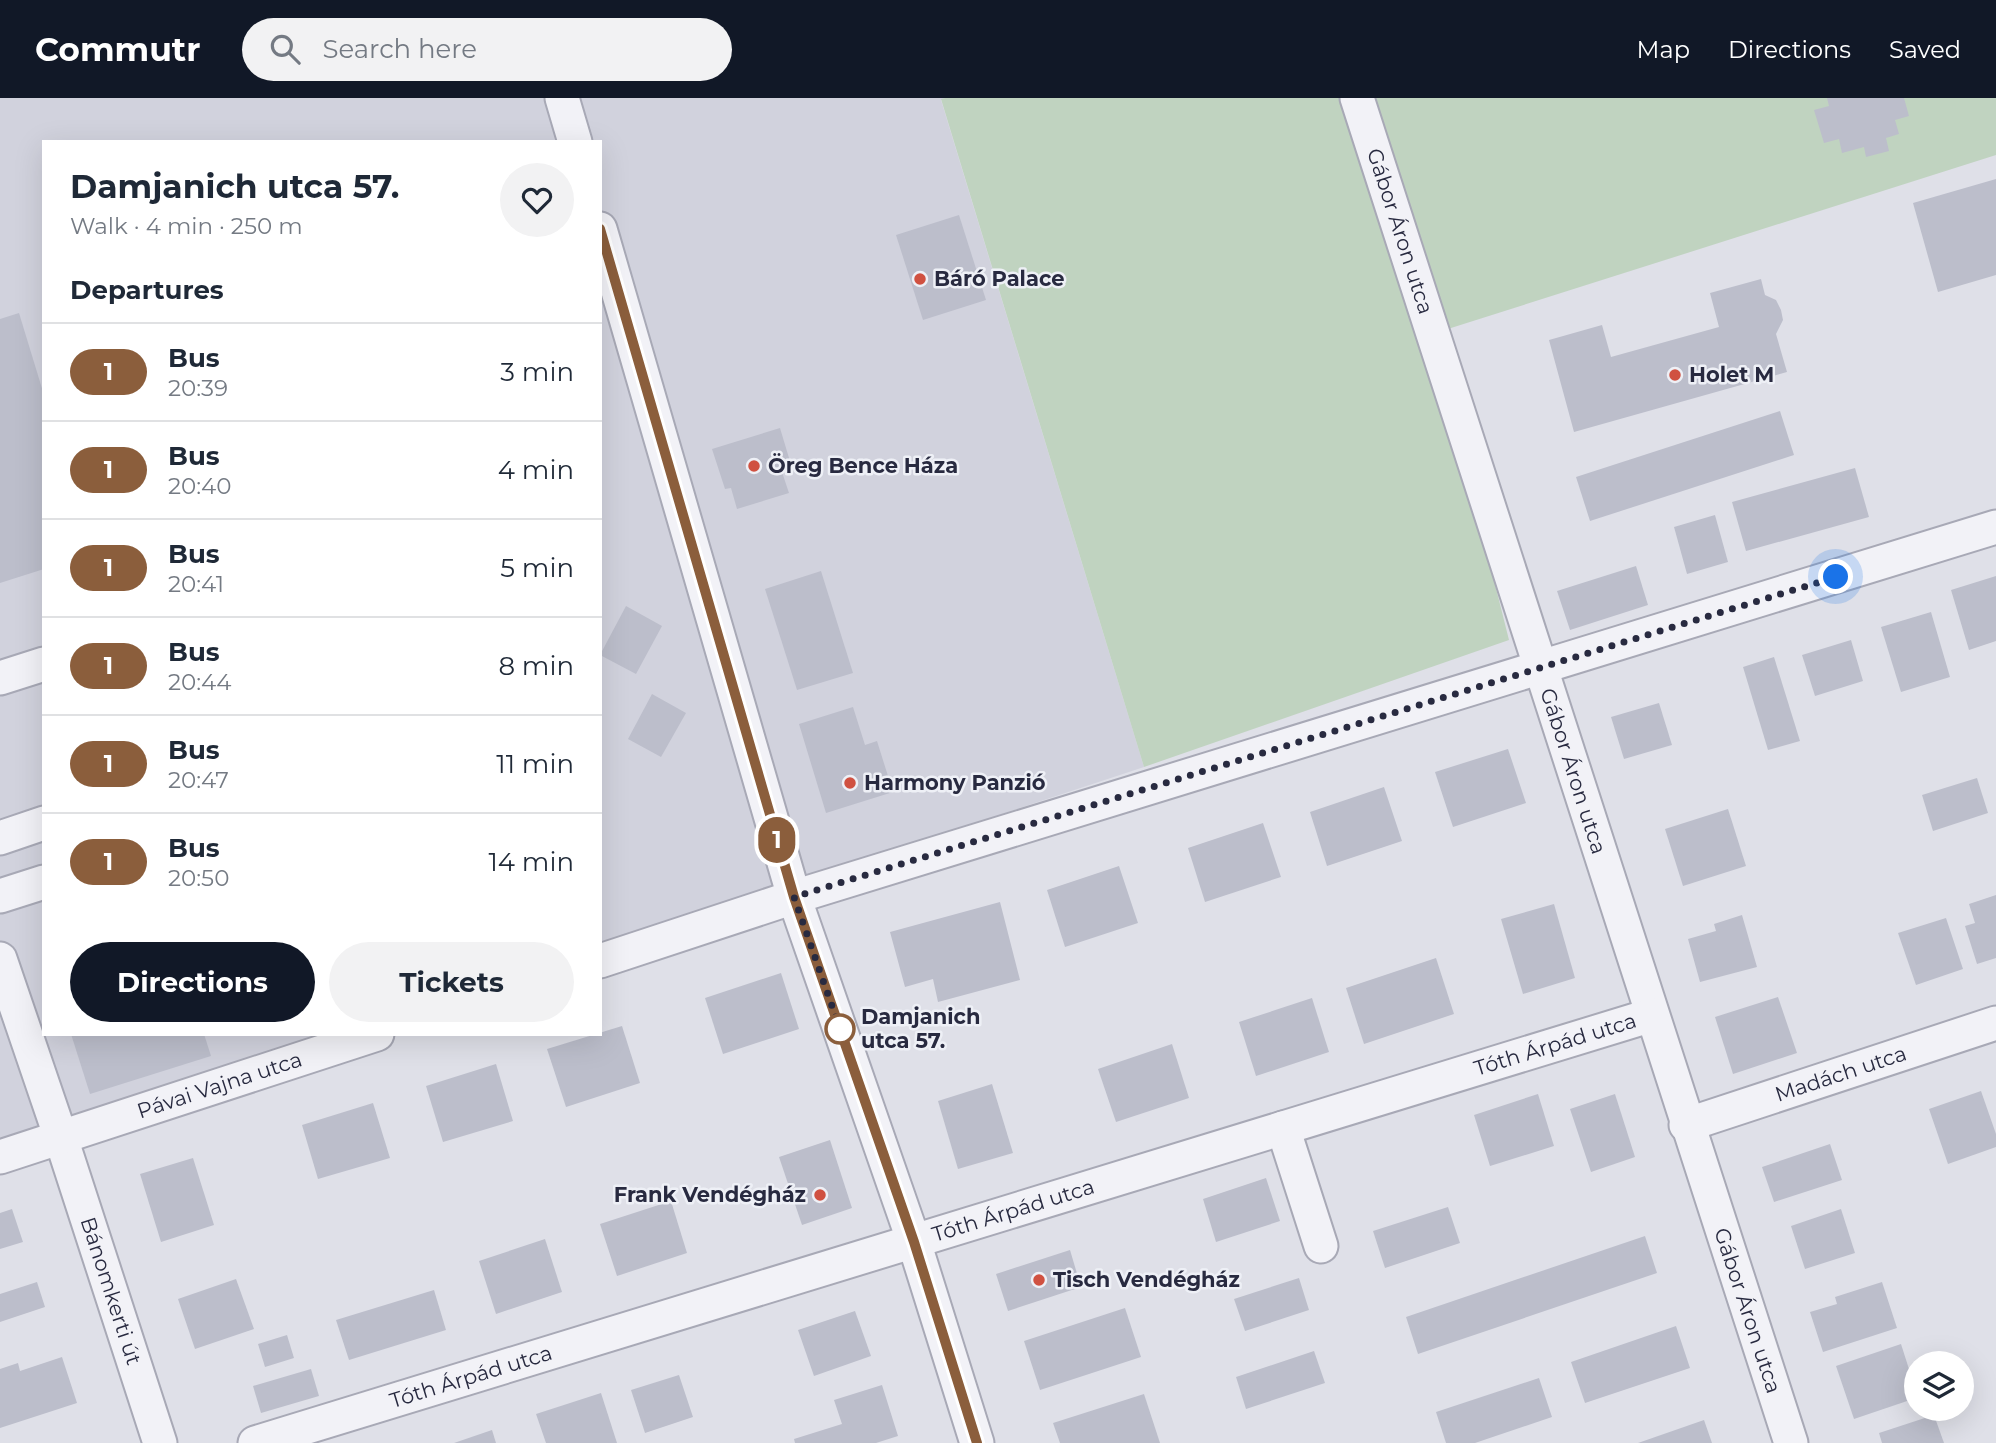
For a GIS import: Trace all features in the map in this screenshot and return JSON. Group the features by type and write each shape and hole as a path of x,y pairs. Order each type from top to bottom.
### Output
{"street":[{"path":"562,98 574,140"},
{"name":"Gábor Áron utca","path":"1357,98 1686,1125 1791,1443"},
{"path":"602,236 794,897 914,1242 977,1443"},
{"path":"602,960 794,897 1996,527"},
{"path":"0,678 42,665"},
{"path":"0,838 42,824"},
{"path":"0,896 42,883"},
{"name":"Bánomkerti út","path":"0,959 160,1443"},
{"name":"Tóth Árpád utca","path":"255,1443 1652,1015"},
{"name":"Madách utca","path":"1686,1125 1996,1023"},
{"name":"Pávai Vajna utca","path":"0,1157 371,1036"},
{"path":"1283,1128 1321,1246"}],"shaded area":[{"path":"0,98 945,98 941,100 1144,767 602,946 602,140 42,140 42,1036 333,1036 0,1147"}],"green space":[{"path":"1996,98 1996,155 1432,334 1509,640 1144,767 941,99"}],"building":[{"path":"1827,98 1904,98 1909,116 1895,120 1899,134 1886,138 1889,151 1866,157 1864,147 1842,153 1839,139 1824,143 1814,110 1829,106"},
{"path":"1996,179 1996,275 1938,292 1913,203"},
{"path":"959,215 986,300 923,320 896,235"},
{"path":"1761,279 1765,295 1776,300 1781,310 1783,320 1776,334 1787,372 1574,432 1549,340 1602,325 1611,357 1719,327 1710,293"},
{"path":"19,313 42,388 42,570 0,583 0,319"},
{"path":"1780,411 1794,455 1590,521 1576,477"},
{"path":"780,428 792,468 782,472 789,493 737,509 731,488 725,489 712,449"},
{"path":"1855,468 1869,517 1746,551 1732,502"},
{"path":"1715,515 1728,562 1687,574 1674,527"},
{"path":"1636,566 1648,605 1570,630 1557,591"},
{"path":"821,571 853,673 797,690 765,589"},
{"path":"1996,576 1996,641 1969,650 1951,590"},
{"path":"626,606 662,626 636,674 602,656"},
{"path":"1931,612 1950,677 1901,692 1881,627"},
{"path":"1851,640 1863,681 1815,696 1802,655"},
{"path":"1774,657 1800,741 1768,750 1743,667"},
{"path":"652,694 686,713 661,757 628,739"},
{"path":"1659,703 1672,745 1624,759 1611,717"},
{"path":"853,707 865,745 877,741 893,792 826,813 799,724"},
{"path":"1508,749 1526,803 1453,827 1435,772"},
{"path":"1977,778 1988,813 1933,831 1922,795"},
{"path":"1384,787 1402,841 1327,866 1310,812"},
{"path":"1728,809 1746,866 1683,886 1665,829"},
{"path":"1263,823 1281,877 1205,902 1188,848"},
{"path":"1119,866 1138,923 1065,947 1047,890"},
{"path":"1996,895 1996,958 1977,964 1965,926 1975,923 1969,904"},
{"path":"1000,902 1020,980 938,1002 933,979 905,987 890,932"},
{"path":"1554,904 1575,978 1523,994 1501,919"},
{"path":"1742,915 1757,967 1700,982 1688,939 1716,931 1714,924"},
{"path":"1946,918 1963,969 1916,985 1898,933"},
{"path":"1436,958 1454,1014 1364,1044 1346,988"},
{"path":"781,973 799,1029 723,1054 705,998"},
{"path":"1778,997 1797,1053 1733,1074 1715,1017"},
{"path":"1312,998 1329,1052 1256,1076 1239,1022"},
{"path":"622,1026 640,1083 566,1107 547,1049 589,1036 602,1036 602,1032"},
{"path":"72,1036 205,1036 211,1056 90,1094"},
{"path":"1172,1044 1189,1098 1116,1122 1098,1069"},
{"path":"496,1064 513,1121 443,1142 426,1086"},
{"path":"992,1084 1013,1153 958,1169 938,1101"},
{"path":"1981,1091 1996,1134 1996,1147 1948,1164 1929,1109"},
{"path":"1538,1094 1554,1146 1490,1166 1474,1115"},
{"path":"1615,1094 1635,1157 1591,1172 1570,1109"},
{"path":"373,1103 390,1158 318,1179 302,1125"},
{"path":"830,1140 852,1208 802,1225 779,1157"},
{"path":"1830,1144 1842,1180 1774,1202 1762,1167"},
{"path":"193,1158 214,1225 161,1242 140,1174"},
{"path":"1266,1178 1280,1221 1216,1242 1203,1199"},
{"path":"671,1201 687,1253 617,1276 600,1224"},
{"path":"1448,1207 1460,1243 1385,1268 1373,1231"},
{"path":"12,1209 23,1242 0,1249 0,1213"},
{"path":"1841,1209 1855,1253 1805,1269 1791,1226"},
{"path":"1645,1236 1657,1273 1418,1354 1406,1317"},
{"path":"545,1239 562,1292 496,1314 479,1261"},
{"name":"Tisch Vendégház","path":"1070,1250 1081,1287 1008,1311 996,1274"},
{"path":"1299,1278 1309,1310 1245,1331 1234,1299"},
{"path":"236,1279 254,1329 195,1349 178,1299"},
{"path":"37,1282 45,1307 0,1322 0,1294"},
{"path":"1882,1282 1897,1328 1823,1352 1810,1312 1837,1304 1835,1297"},
{"path":"434,1290 446,1330 349,1360 336,1320"},
{"path":"1125,1308 1141,1357 1040,1390 1024,1341"},
{"path":"855,1311 871,1356 814,1376 798,1330"},
{"path":"1676,1326 1690,1368 1585,1403 1571,1362"},
{"path":"287,1335 294,1358 265,1367 258,1344"},
{"path":"1901,1344 1904,1353 1904,1402 1854,1419 1836,1366"},
{"path":"1314,1351 1325,1383 1246,1409 1236,1377"},
{"path":"62,1357 77,1403 0,1428 0,1369 18,1363 20,1371"},
{"path":"311,1369 319,1396 261,1413 253,1386"},
{"path":"679,1375 693,1417 645,1433 631,1390"},
{"path":"1539,1378 1552,1417 1475,1443 1446,1443 1436,1412"},
{"path":"882,1385 898,1436 876,1443 795,1443 794,1439 842,1424 834,1400"},
{"path":"601,1393 617,1443 546,1443 536,1414"},
{"path":"1144,1394 1160,1443 1060,1443 1053,1423"},
{"path":"1704,1420 1712,1443 1638,1443"},
{"path":"1916,1421 1936,1421 1944,1443 1882,1443 1879,1433"},
{"path":"492,1430 496,1443 454,1443"}],"bus line":[{"name":"1","path":"602,236 794,897 914,1242 977,1443"}],"place":[{"name":"Báró Palace","path":"920,279"},
{"name":"Holet M","path":"1675,375"},
{"name":"Öreg Bence Háza","path":"754,466"},
{"name":"Harmony Panzió","path":"850,783"},
{"name":"Damjanich utca 57.","path":"840,1029"},
{"name":"Frank Vendégház","path":"820,1195"},
{"name":"Tisch Vendégház","path":"1039,1280"}],"route":[{"path":"840,1029 794,897 1836,577"}]}
